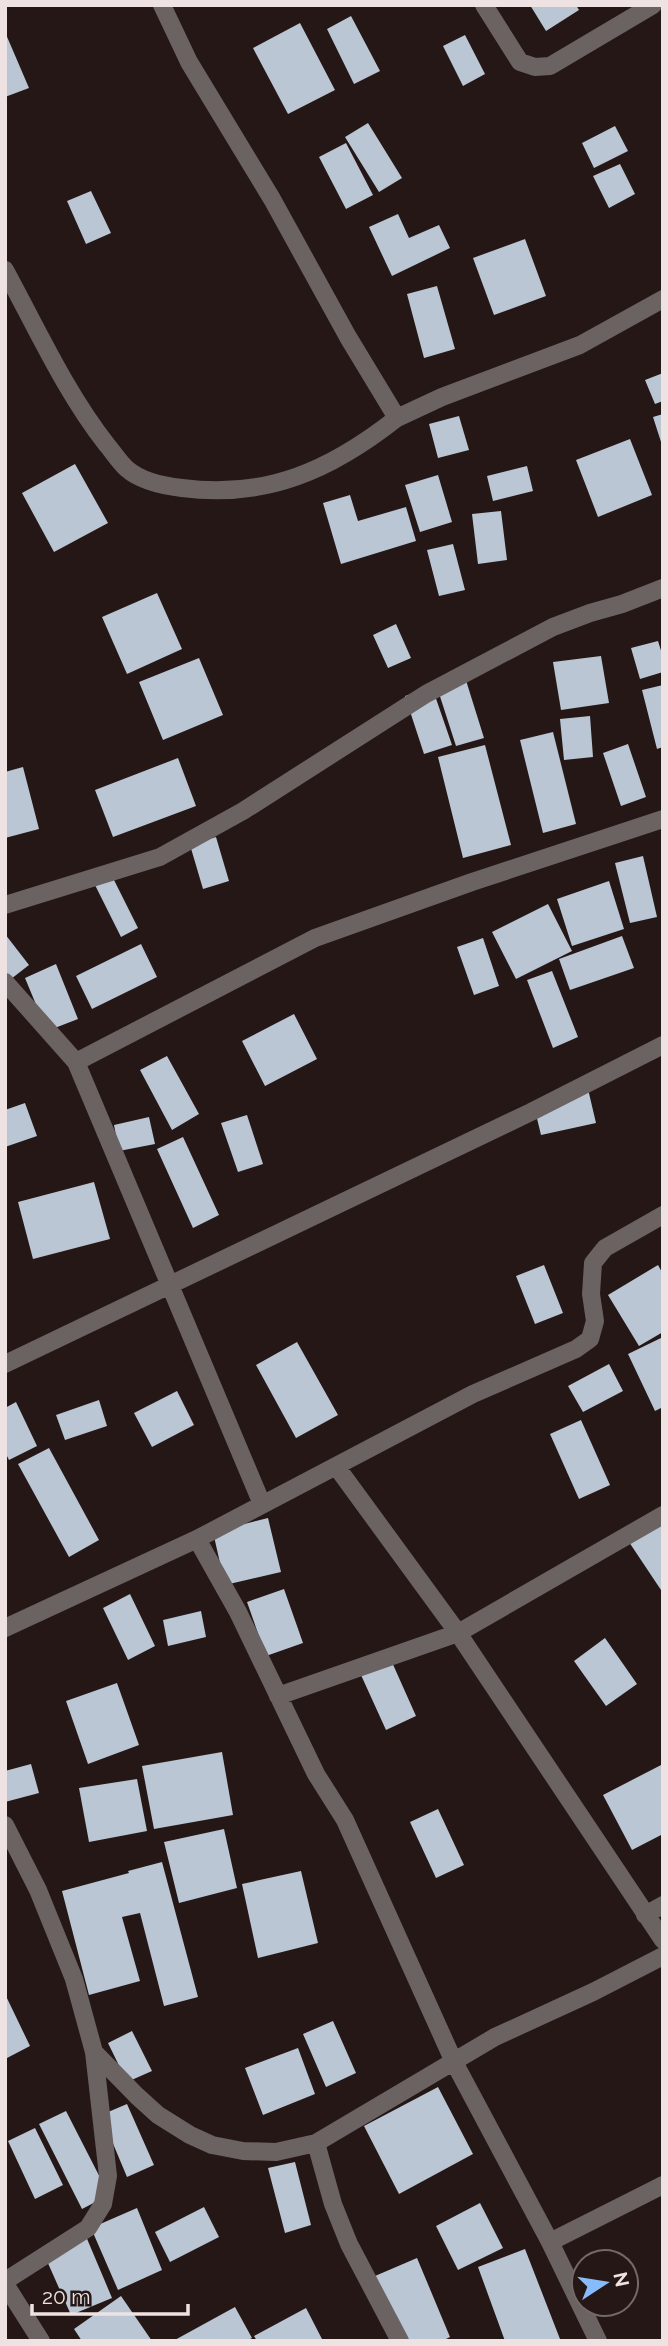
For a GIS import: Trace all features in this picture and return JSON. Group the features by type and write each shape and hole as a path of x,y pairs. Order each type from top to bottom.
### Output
{"street":[{"path":"162,5 189,62 272,199 348,337 397,418"},
{"path":"484,5 520,62 535,67 550,66 653,5"},
{"path":"5,271 92,426 127,470 160,485 206,491 262,488 291,479 345,455 367,442 397,418 442,397 580,345 663,299"},
{"path":"5,905 160,857 243,811 426,694 553,627 663,588"},
{"path":"76,1062 315,938 472,882 663,819"},
{"path":"5,982 76,1062 262,1504"},
{"path":"5,1364 531,1112 663,1045"},
{"path":"5,1628 197,1539 473,1394 576,1349 590,1339 595,1321 591,1294 593,1263 605,1248 663,1215"},
{"path":"336,1466 458,1633 663,1940"},
{"path":"278,1696 458,1633 663,1515"},
{"path":"197,1539 238,1612 316,1774 345,1821 454,2062 550,2242 598,2341"},
{"path":"5,1825 38,1890 74,1979 94,2052 108,2176 103,2204 88,2228 5,2282 41,2341"},
{"path":"645,1915 663,1905"},
{"path":"94,2052 144,2103 190,2136 212,2145 243,2151 276,2152 316,2143 495,2037 593,1993 663,1956"},
{"path":"316,2143 333,2204 349,2244 400,2341"},
{"path":"550,2242 663,2185"}],"building":[{"path":"530,5 576,5 579,10 546,31"},
{"path":"351,16 380,71 354,84 327,29"},
{"path":"300,23 335,90 288,114 253,48"},
{"path":"5,32 29,88 5,97"},
{"path":"465,35 485,74 463,86 443,46"},
{"path":"368,123 402,178 379,192 345,137"},
{"path":"615,126 628,151 594,168 582,143"},
{"path":"346,143 373,195 346,209 319,157"},
{"path":"620,164 635,194 609,208 593,176"},
{"path":"91,191 111,233 86,244 67,201"},
{"path":"398,214 409,238 439,225 450,248 392,276 369,227"},
{"path":"525,239 546,296 494,315 473,258"},
{"path":"437,286 455,349 424,358 407,294"},
{"path":"663,373 663,401 655,404 645,380"},
{"path":"663,414 663,445 662,445 653,417"},
{"path":"459,416 469,450 438,458 429,424"},
{"path":"630,439 652,495 598,517 576,460"},
{"path":"75,464 108,523 54,552 22,493"},
{"path":"527,466 533,491 493,501 487,476"},
{"path":"438,475 452,522 420,532 405,485"},
{"path":"350,495 358,521 406,507 416,541 341,564 323,503"},
{"path":"501,511 507,560 478,564 472,514"},
{"path":"453,544 465,590 439,596 427,550"},
{"path":"157,593 182,649 127,674 102,617"},
{"path":"396,624 411,658 388,668 373,635"},
{"path":"658,641 663,657 663,672 640,679 631,648"},
{"path":"601,656 609,703 561,710 553,662"},
{"path":"199,658 223,715 163,740 139,682"},
{"path":"464,674 484,738 456,746 436,684"},
{"path":"663,685 663,747 657,749 642,690"},
{"path":"432,687 452,745 424,754 405,696"},
{"path":"590,716 593,757 564,760 560,719"},
{"path":"553,732 576,824 543,833 520,740"},
{"path":"628,744 646,797 621,806 603,753"},
{"path":"485,745 511,845 463,858 438,757"},
{"path":"178,758 196,806 113,837 95,790"},
{"path":"23,767 39,829 5,838 5,772"},
{"path":"216,837 229,881 203,889 190,845"},
{"path":"643,856 657,917 630,923 615,863"},
{"path":"112,876 138,928 121,937 95,885"},
{"path":"609,881 624,929 572,946 557,899"},
{"path":"548,904 572,951 516,979 492,932"},
{"path":"5,934 29,965 11,979 5,971"},
{"path":"622,936 634,968 570,990 559,959"},
{"path":"483,938 499,986 474,995 457,947"},
{"path":"141,944 157,977 92,1009 76,976"},
{"path":"56,964 78,1019 47,1031 25,978"},
{"path":"552,971 578,1037 553,1048 527,980"},
{"path":"294,1014 317,1059 265,1086 242,1041"},
{"path":"167,1056 199,1114 172,1130 140,1070"},
{"path":"588,1089 596,1123 541,1135 533,1102"},
{"path":"25,1103 37,1136 5,1147 5,1110"},
{"path":"247,1115 263,1164 238,1172 221,1123"},
{"path":"149,1117 155,1144 119,1151 114,1125"},
{"path":"183,1137 219,1215 193,1228 157,1149"},
{"path":"94,1182 110,1239 33,1259 18,1202"},
{"path":"544,1265 563,1313 535,1324 516,1276"},
{"path":"658,1265 663,1274 663,1332 639,1346 608,1295"},
{"path":"663,1337 663,1407 655,1411 628,1354"},
{"path":"297,1342 338,1415 296,1438 256,1365"},
{"path":"609,1364 623,1391 583,1412 568,1386"},
{"path":"177,1391 194,1425 152,1447 134,1413"},
{"path":"99,1400 107,1426 65,1440 56,1415"},
{"path":"16,1402 37,1446 9,1460 5,1452 5,1408"},
{"path":"581,1420 610,1485 579,1499 550,1434"},
{"path":"49,1448 99,1540 69,1557 18,1464"},
{"path":"268,1518 281,1572 225,1585 213,1532"},
{"path":"663,1522 663,1593 625,1536"},
{"path":"284,1589 303,1643 266,1656 247,1602"},
{"path":"130,1594 155,1646 128,1660 103,1608"},
{"path":"201,1611 206,1637 168,1646 163,1620"},
{"path":"605,1638 637,1684 606,1706 574,1661"},
{"path":"391,1660 416,1716 386,1730 361,1675"},
{"path":"117,1683 139,1745 88,1764 66,1701"},
{"path":"222,1752 233,1815 154,1829 142,1766"},
{"path":"31,1764 39,1793 5,1802 5,1771"},
{"path":"663,1764 663,1834 632,1850 603,1795"},
{"path":"137,1779 147,1831 89,1842 79,1788"},
{"path":"438,1809 464,1865 436,1878 410,1822"},
{"path":"224,1829 237,1888 179,1903 164,1842"},
{"path":"162,1862 198,1997 164,2006 140,1913 122,1917 140,1981 89,1995 62,1891"},
{"path":"301,1871 318,1943 258,1958 242,1884"},
{"path":"5,1994 30,2046 7,2058 5,2055"},
{"path":"333,2021 356,2073 326,2087 303,2034"},
{"path":"132,2031 152,2071 127,2082 108,2043"},
{"path":"298,2048 315,2094 263,2115 245,2068"},
{"path":"438,2087 473,2154 399,2194 364,2126"},
{"path":"127,2104 154,2165 127,2177 101,2115"},
{"path":"66,2111 109,2195 82,2209 39,2124"},
{"path":"35,2128 63,2185 35,2199 8,2141"},
{"path":"295,2162 311,2225 285,2233 268,2168"},
{"path":"480,2203 503,2248 458,2270 436,2226"},
{"path":"204,2207 219,2237 170,2262 155,2232"},
{"path":"137,2208 162,2270 118,2290 91,2228"},
{"path":"85,2234 112,2298 71,2315 43,2252"},
{"path":"525,2249 560,2339 556,2341 505,2341 478,2267"},
{"path":"417,2258 450,2337 442,2341 403,2341 375,2276"},
{"path":"121,2296 152,2341 82,2341 74,2329"},
{"path":"235,2307 252,2338 246,2341 173,2341"},
{"path":"306,2308 323,2341 257,2341 254,2336"}]}
